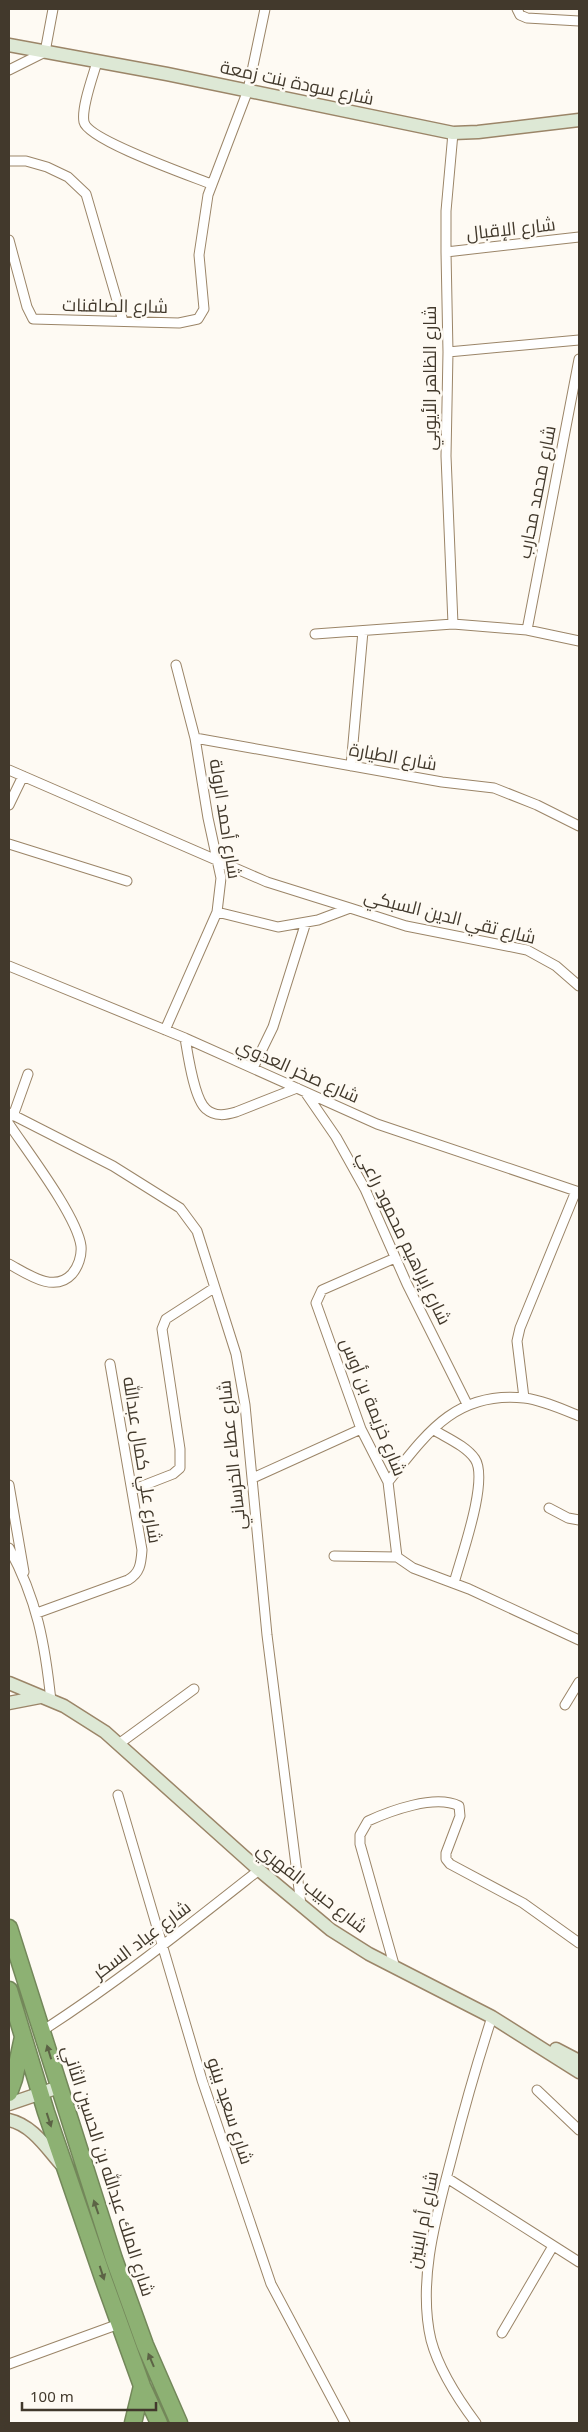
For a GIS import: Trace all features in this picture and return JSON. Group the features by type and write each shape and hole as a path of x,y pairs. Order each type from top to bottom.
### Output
{"highway":[{"name":"شارع الملك عبدالله بن الحسين الثاني","path":"9,1928 114,2259 145,2345 176,2422"},
{"name":"شارع الملك عبدالله بن الحسين الثاني","path":"9,1990 41,2094 119,2324 142,2386 159,2423"},
{"path":"9,2094 23,2034"},
{"path":"134,2423 142,2386"}],"street":[{"path":"9,70 45,52 53,9"},
{"path":"97,62 84,111 84,122 87,128 94,134 132,152 211,184 248,90 265,9"},
{"path":"517,9 520,15 527,18 579,22"},
{"name":"شارع سودة بنت زمعة","path":"9,45 248,90 453,133 478,132 579,120"},
{"name":"شارع الظاهر الأيوبي","path":"452,624 446,456 448,352 446,252 448,174 453,133"},
{"path":"9,161 26,161 47,167 68,178 86,194 123,321"},
{"name":"شارع الصافنات","path":"9,240 30,315 38,321 178,323 192,321 201,315 204,300 200,277 200,240 211,184"},
{"name":"شارع الإقبال","path":"446,252 579,237"},
{"path":"448,352 579,340"},
{"name":"شارع محمد محارب","path":"528,630 579,360"},
{"path":"315,634 452,624 528,630 579,641"},
{"path":"350,766 363,631"},
{"name":"شارع أحمد الرولة","path":"166,1030 217,912 221,878 208,818 195,738 176,665"},
{"name":"شارع الطيارة","path":"195,738 350,766 502,790 579,826"},
{"path":"9,770 267,882 350,908"},
{"path":"9,805 23,776"},
{"path":"9,844 127,881"},
{"name":"شارع تقي الدين السبكي","path":"217,912 269,926 306,922 350,908 406,926 526,950 556,966 579,986"},
{"path":"253,1068 273,1027 306,922"},
{"name":"شارع صخر العدوي","path":"9,966 185,1038 395,1131 578,1192"},
{"path":"185,1038 197,1093 202,1105 212,1113 226,1115 300,1090"},
{"path":"9,1264 43,1281 51,1283 62,1281 70,1276 77,1267 81,1245 68,1214 10,1118 28,1074"},
{"name":"شارع إبراهيم محمود راعي","path":"300,1090 348,1157 365,1189 395,1258 466,1404"},
{"name":"شارع عطاء الخرساني","path":"10,1118 113,1166 180,1208 197,1231 237,1361 245,1405 267,1636 301,1905"},
{"path":"524,1398 517,1341 520,1328 578,1192"},
{"name":"شارع خزيمة بن أوس","path":"395,1258 322,1290 316,1299 317,1310 361,1429 388,1482 397,1558"},
{"path":"132,1490 173,1474 180,1468 180,1449 162,1328 166,1319 214,1288"},
{"name":"شارع علي كمال عبدالله","path":"37,1613 104,1590 135,1575 142,1562 142,1550 110,1364"},
{"path":"388,1482 446,1418 466,1404 524,1398 579,1416"},
{"path":"252,1478 361,1429"},
{"path":"434,1430 464,1448 475,1458 480,1468 478,1496 454,1583"},
{"path":"9,1485 26,1582"},
{"path":"549,1508 568,1518 579,1520"},
{"path":"9,1548 26,1582 37,1613 46,1654 46,1699 9,1703"},
{"path":"334,1556 397,1558 413,1568 454,1583 579,1640"},
{"path":"565,1705 579,1682"},
{"name":"شارع حبيب الفهري","path":"9,1684 46,1699 90,1721 120,1743 259,1870 350,1943 492,2017 532,2041 577,2062"},
{"path":"120,1743 194,1689"},
{"name":"شارع سعيد بينو","path":"118,1795 202,2080 271,2284 345,2423"},
{"path":"395,1968 360,1844 360,1835 368,1820 398,1809 435,1803 454,1804 459,1806 461,1811 446,1853 446,1859 450,1864 523,1903 579,1943"},
{"name":"شارع عياد السكر","path":"42,2031 162,1947 259,1870"},
{"name":"شارع أم البنين","path":"476,2423 447,2379 431,2341 428,2266 446,2178 471,2082 492,2017"},
{"path":"9,2104 59,2087"},
{"path":"536,2090 579,2130"},
{"path":"9,2120 19,2123 35,2134 66,2169"},
{"path":"446,2178 579,2262"},
{"path":"502,2333 553,2246"},
{"path":"9,2364 119,2324"}]}
